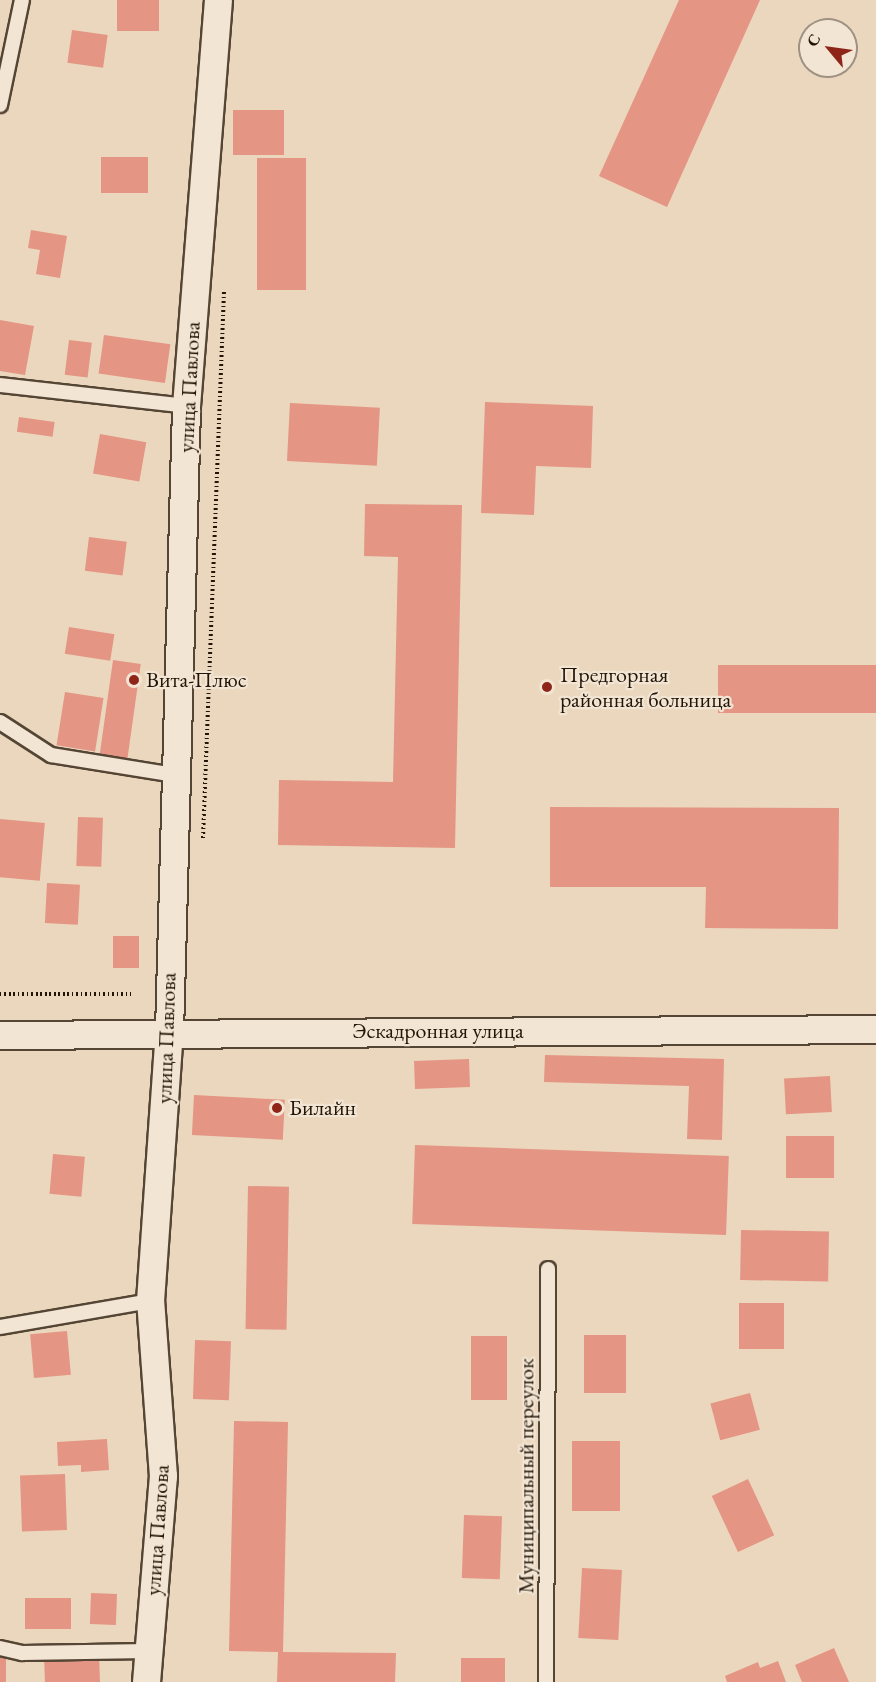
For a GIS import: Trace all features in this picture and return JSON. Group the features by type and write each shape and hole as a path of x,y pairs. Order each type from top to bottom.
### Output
{"street":[{"name":"улица Павлова","path":"146,1682 163,1476 150,1301 169,1032 186,406 218,0"},
{"name":"Эскадронная улица","path":"0,1035 169,1032 876,1029"}],"lane":[{"path":"0,105 22,0"},
{"path":"0,385 186,406"},
{"path":"0,722 51,754 176,775"},
{"name":"Муниципальный переулок","path":"546,1682 548,1269"},
{"path":"0,1327 150,1301"},
{"path":"0,1648 22,1653 148,1651"}],"path":[{"path":"203,848 224,287"},
{"path":"0,994 131,994"}],"building":[{"path":"117,0 159,0 159,31 117,31"},
{"path":"679,0 760,0 667,207 599,176"},
{"path":"72,30 108,35 103,68 67,63"},
{"path":"233,110 284,110 284,155 233,155"},
{"path":"101,157 148,157 148,193 101,193"},
{"path":"257,158 306,158 306,290 257,290"},
{"path":"31,230 67,236 60,278 36,274 40,250 28,248"},
{"path":"0,320 34,326 25,375 0,371"},
{"path":"104,335 170,344 165,383 99,374"},
{"path":"69,340 92,343 88,378 65,375"},
{"path":"485,402 593,406 591,468 536,466 534,515 481,513"},
{"path":"290,403 380,408 377,466 287,461"},
{"path":"19,417 55,422 53,437 17,432"},
{"path":"100,434 146,442 139,482 93,473"},
{"path":"365,504 462,505 455,848 278,845 279,780 393,782 398,557 364,556"},
{"path":"89,537 127,542 123,575 85,571"},
{"path":"69,627 114,634 110,661 65,654"},
{"path":"113,660 141,664 127,761 99,757"},
{"path":"718,665 876,665 876,713 718,713"},
{"path":"65,692 104,698 95,751 57,745"},
{"path":"550,807 839,808 838,929 705,928 706,887 550,887"},
{"path":"78,817 103,818 101,867 76,866"},
{"path":"0,819 45,823 40,881 0,877"},
{"path":"47,883 80,885 78,925 45,923"},
{"path":"113,936 139,936 139,968 113,968"},
{"path":"545,1055 724,1059 722,1140 687,1139 689,1086 544,1082"},
{"path":"469,1059 470,1087 415,1089 414,1061"},
{"path":"830,1076 832,1112 786,1114 784,1078"},
{"path":"194,1095 285,1100 283,1140 192,1135"},
{"path":"786,1136 834,1136 834,1178 786,1178"},
{"path":"415,1145 729,1156 726,1235 412,1224"},
{"path":"53,1154 85,1157 81,1197 50,1194"},
{"path":"248,1186 289,1187 286,1330 246,1329"},
{"path":"741,1230 829,1232 828,1282 740,1280"},
{"path":"739,1303 784,1303 784,1349 739,1349"},
{"path":"67,1331 71,1375 34,1378 30,1334"},
{"path":"584,1335 626,1335 626,1393 584,1393"},
{"path":"471,1336 507,1336 507,1400 471,1400"},
{"path":"195,1340 231,1341 229,1400 193,1399"},
{"path":"750,1393 760,1430 720,1440 710,1404"},
{"path":"234,1421 288,1422 283,1652 396,1653 395,1682 277,1682 278,1652 229,1651"},
{"path":"107,1439 109,1470 81,1472 81,1465 58,1466 57,1442"},
{"path":"572,1441 620,1441 620,1511 572,1511"},
{"path":"65,1474 67,1530 22,1532 20,1476"},
{"path":"748,1479 774,1535 738,1552 712,1496"},
{"path":"464,1515 502,1516 500,1579 462,1578"},
{"path":"582,1568 622,1570 618,1640 578,1638"},
{"path":"91,1593 117,1594 116,1625 90,1624"},
{"path":"25,1598 71,1598 71,1629 25,1629"},
{"path":"834,1648 849,1682 802,1682 795,1665"},
{"path":"99,1654 100,1682 45,1682 44,1656"},
{"path":"0,1655 6,1655 6,1682 0,1682"},
{"path":"461,1658 505,1658 505,1682 461,1682"},
{"path":"778,1661 786,1682 727,1682 725,1676 758,1662 760,1668"}],"place":[{"name":"Вита-Плюс","path":"134,680"},
{"name":"Предгорная районная больница","path":"547,687"},
{"name":"Билайн","path":"277,1108"}]}
